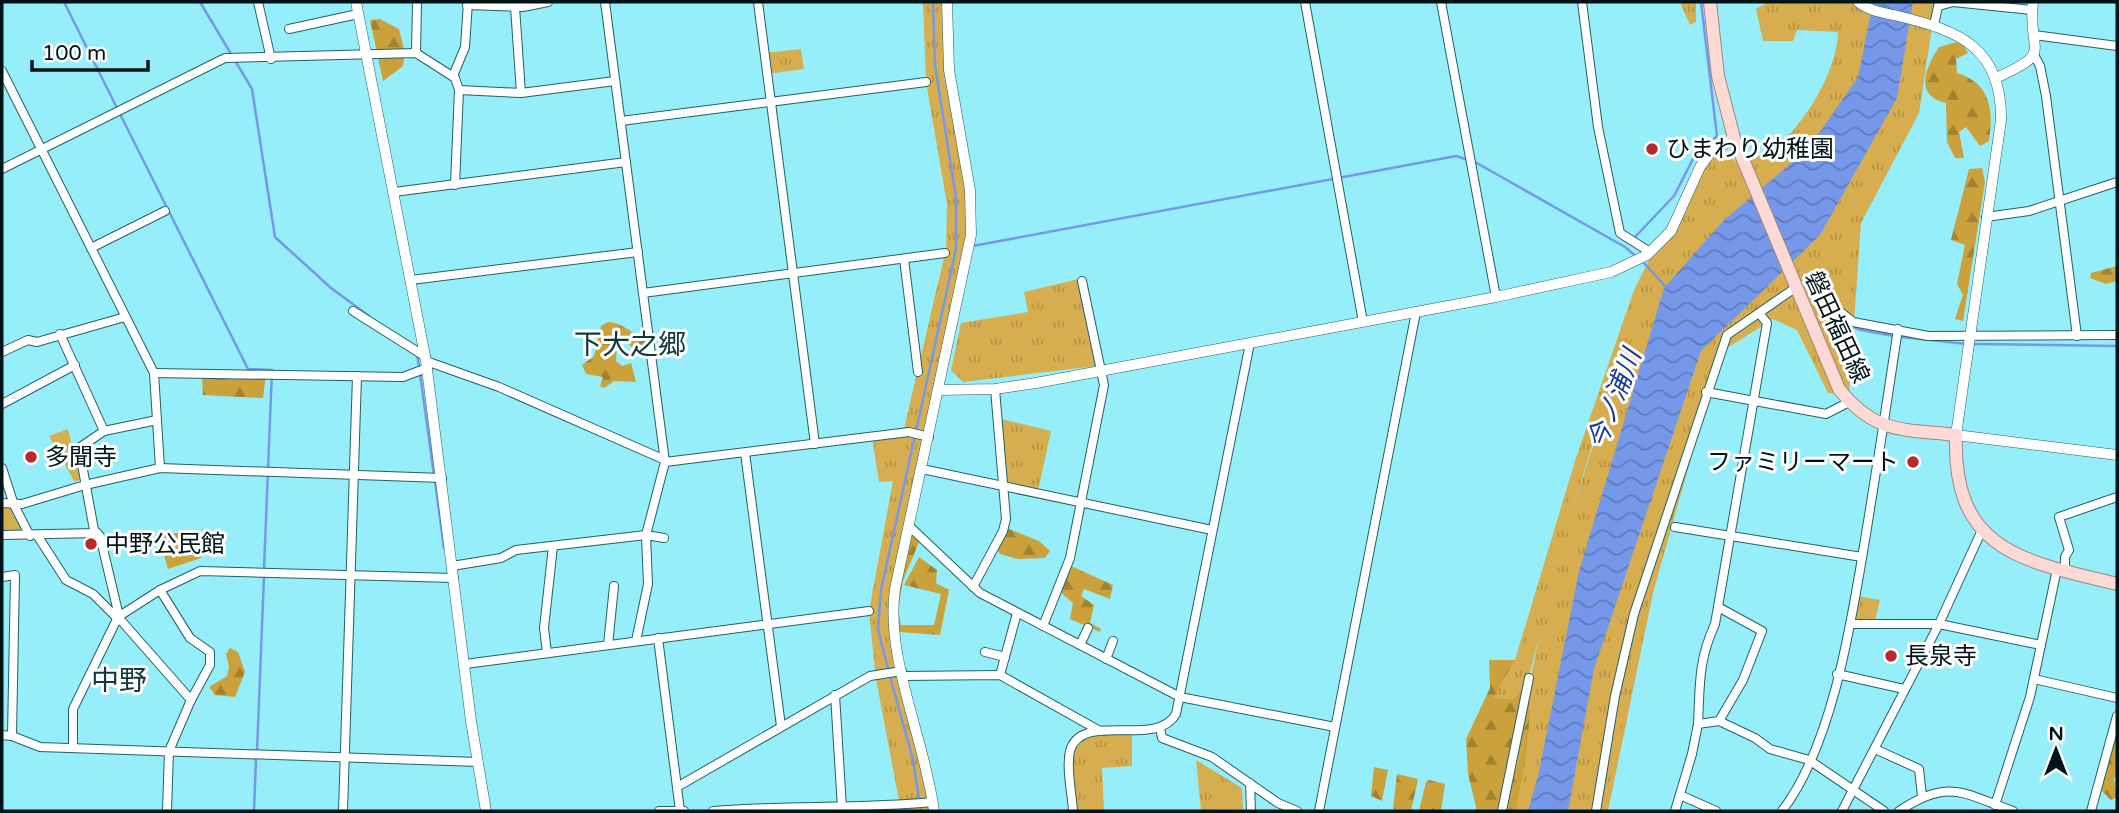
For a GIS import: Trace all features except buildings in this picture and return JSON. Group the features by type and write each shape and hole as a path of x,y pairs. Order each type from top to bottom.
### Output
{"main road":[{"name":"磐田福田線","path":"1710,2 1718,76 1734,138 1839,389 1864,417 1884,425 1956,435"},
{"path":"1956,435 1957,477 1982,530 2005,551 2061,570 2117,584"}],"street":[{"path":"258,2 271,59"},
{"path":"356,2 427,362 464,664 486,811"},
{"path":"416,53 417,2"},
{"path":"453,76 465,47 468,3 515,7 548,2"},
{"path":"605,2 665,461 646,535 648,584 636,641"},
{"path":"758,2 816,444"},
{"path":"713,811 769,806 843,809 931,805 892,625 892,607 927,436 969,253 972,227 970,190 949,70 947,2"},
{"path":"1305,2 1363,322"},
{"path":"1441,2 1496,298"},
{"path":"1582,2 1598,127 1620,233 1650,252"},
{"path":"1934,25 1939,4 1953,2 2032,6 2034,55 2040,66 2046,96 2077,337"},
{"path":"1861,4 1960,35 1973,46 1996,78 2000,90 2001,120 1956,435 2117,455"},
{"path":"515,7 521,93"},
{"path":"289,29 358,14"},
{"path":"2034,35 2117,46"},
{"path":"2,169 225,58 271,59 416,53 453,76 459,90 455,185"},
{"path":"1996,78 2029,63 2034,55"},
{"path":"2,71 154,373 160,468"},
{"path":"459,90 521,93 615,81"},
{"path":"621,121 926,82"},
{"path":"939,390 995,389 1101,372 1496,298 1611,272 1650,252 1671,231 1699,167 1710,153 1734,138"},
{"path":"394,192 626,162"},
{"path":"1986,216 2029,211 2117,183"},
{"path":"91,248 165,211"},
{"path":"411,280 638,252"},
{"path":"643,293 945,253"},
{"path":"904,259 918,372"},
{"path":"1043,626 1070,558 1104,385 1082,281"},
{"path":"1596,811 1615,696 1634,614 1727,335 1795,288"},
{"path":"1829,303 1853,322 1928,336 2117,335"},
{"path":"353,311 427,362 499,387 665,461 909,432 927,436"},
{"path":"1319,811 1416,312"},
{"path":"1675,811 1698,724 1697,681 1701,658 1715,624 1767,323 1759,313"},
{"path":"2,352 28,340 37,342 125,317"},
{"path":"1782,811 1810,760 1850,624 1898,329"},
{"path":"60,334 104,431"},
{"path":"1073,811 1069,752 1080,738 1100,731 1160,728 1172,721 1180,697 1250,344"},
{"path":"154,373 402,377 427,362"},
{"path":"2,404 75,365"},
{"path":"343,811 357,376"},
{"path":"973,587 1003,531 1007,509 995,389"},
{"path":"1706,393 1826,414 1849,402"},
{"path":"118,617 85,485 79,448 104,431 157,420"},
{"path":"745,453 781,726"},
{"path":"2,468 14,505 66,580 93,594 118,617 191,699"},
{"path":"2,503 14,505 160,468 442,478"},
{"path":"922,470 1212,530"},
{"path":"1996,805 2034,679 2061,570 2069,550 2059,517 2117,497"},
{"path":"909,527 973,587 1017,613 1180,697 1335,727"},
{"path":"1675,527 1862,557"},
{"path":"1842,811 1939,624 1982,530"},
{"path":"2,535 97,533"},
{"path":"453,565 501,558 516,550 553,545 646,535 664,538"},
{"path":"547,653 544,628 553,545"},
{"path":"73,748 73,709 118,617 160,590 201,571 454,578"},
{"path":"2,576 15,575 12,736"},
{"path":"608,645 614,586"},
{"path":"160,590 190,638 210,652 209,665 169,751 167,811"},
{"path":"1718,607 1762,631 1743,680 1719,721"},
{"path":"464,664 869,611"},
{"path":"1000,675 1017,613"},
{"path":"1850,624 1939,624 2041,645"},
{"path":"1080,645 1088,628"},
{"path":"658,639 682,810 659,811"},
{"path":"1106,659 1113,641"},
{"path":"985,652 1016,661"},
{"path":"677,786 835,695 882,672 1000,675 1100,731"},
{"path":"1837,674 1904,689"},
{"path":"1502,811 1529,678"},
{"path":"2034,679 2117,698"},
{"path":"835,695 843,809"},
{"path":"2091,811 2117,716"},
{"path":"1698,724 1719,721 1755,738 1770,749 1810,760 1884,811"},
{"path":"1160,728 1162,738 1212,757 1297,811"},
{"path":"2,735 40,747 478,762"},
{"path":"1875,749 1919,769 1922,796"},
{"path":"1250,783 1251,811"},
{"path":"1899,811 1935,791 1956,791 2013,811"},
{"path":"1680,795 1716,811"}],"green space":[{"path":"923,2 946,2 945,70 972,219 892,625 930,811 901,811 876,679 869,611 893,481 879,482 872,437 903,433 946,249 947,204 926,82"},
{"path":"1680,2 1696,2 1696,22 1690,25"},
{"path":"1768,2 1936,2 1919,113 1861,223 1849,394 1828,393 1797,330 1773,319 1721,352 1653,593 1608,811 1496,811 1509,781 1539,637 1528,680 1514,699 1492,698 1515,660 1575,461 1634,290 1656,246 1718,148 1742,166 1779,144 1798,125 1815,100 1833,59 1838,32 1797,30 1793,41 1763,41 1756,9","holes":["1599,424 1600,425 1572,510"]},
{"path":"380,19 399,29 405,53 403,66 383,81 370,20"},
{"path":"1960,41 1968,53 1956,59 1957,73 1968,77 1983,90 1991,118 1989,141 1980,146 1966,127 1959,132 1964,158 1955,158 1947,142 1946,103 1929,94 1925,80 1939,47"},
{"path":"801,49 804,69 767,74 765,53"},
{"path":"1982,168 1985,182 1963,321 1955,319 1963,295 1957,284 1965,245 1951,240 1969,169"},
{"path":"2117,266 2117,281 2106,284 2090,278 2091,273"},
{"path":"1079,279 1096,366 963,382 951,370 961,323 1028,312 1024,292"},
{"path":"608,322 649,340 650,348 640,356 627,342 617,342 616,361 622,366 631,363 636,382 614,381 604,388 600,386 603,377 586,374 582,365 594,356 601,326"},
{"path":"266,374 263,398 203,395 202,378"},
{"path":"1001,419 1051,431 1038,491 1003,486"},
{"path":"68,429 80,480 74,481 49,436"},
{"path":"2,503 14,505 30,536 2,534"},
{"path":"1009,529 1039,541 1050,551 1045,558 1018,559 1000,554 997,549 1003,531"},
{"path":"197,532 201,558 168,569 158,534"},
{"path":"911,535 919,542 903,581 898,609 901,625 934,625 941,594 904,585 919,557 937,570 936,583 949,590 940,635 899,632 896,588"},
{"path":"1071,566 1113,585 1110,599 1084,589 1081,596 1094,605 1090,623 1101,629 1100,632 1070,619 1073,603 1060,592"},
{"path":"1857,596 1880,600 1874,624 1851,624"},
{"path":"230,648 238,652 245,672 235,697 215,695 209,687 227,676 229,667 226,654"},
{"path":"1489,660 1515,660 1493,698 1514,699 1529,678 1527,745 1515,811 1504,811 1526,737 1498,811 1477,811 1468,774 1466,739 1490,688"},
{"path":"2117,732 2117,776 2114,778 2117,797 2111,800 2101,790 2101,775 2112,735"},
{"path":"1084,735 1132,735 1132,766 1102,768 1104,811 1073,811 1069,752"},
{"path":"1196,760 1242,788 1243,809 1201,810"},
{"path":"1374,767 1388,770 1382,801 1371,796"},
{"path":"1397,774 1418,779 1411,811 1393,809"},
{"path":"1429,780 1445,784 1441,811 1419,811 1426,782"}],"water":[{"path":"1873,2 1913,2 1897,98 1820,235 1701,351 1594,669 1568,811 1528,811 1539,772 1579,571 1664,288 1723,221 1808,149 1858,77"}],"waterway":[{"path":"64,2 117,108"},
{"path":"200,2 252,89 275,237 331,288 369,316"},
{"path":"888,669 878,629 881,590 956,249 956,198 935,65 933,2"},
{"path":"1634,238 1674,196 1693,159 1717,136 1701,2"},
{"path":"120,114 248,369 272,370 264,569"},
{"path":"973,246 1456,156 1468,160"},
{"path":"1475,162 1625,247 1638,258"},
{"path":"1643,262 1667,288"},
{"path":"1832,318 1861,330 1894,336"},
{"path":"1901,337 1967,344"},
{"path":"1974,344 2117,346"},
{"path":"417,353 419,367"},
{"path":"420,374 434,475"},
{"path":"435,481 444,548"},
{"path":"257,751 264,576"},
{"path":"890,676 913,760 921,811"},
{"path":"254,811 256,758"}],"place":[{"name":"ひまわり幼稚園","path":"1652,149"},
{"name":"多聞寺","path":"31,457"},
{"name":"ファミリーマート","path":"1913,462"},
{"name":"中野公民館","path":"91,544"},
{"name":"長泉寺","path":"1891,656"}],"district":[{"name":"下大之郷","path":"630,344"},
{"name":"中野","path":"119,680"}],"water label":[{"name":"今ノ浦川","path":"1614,399"}]}
